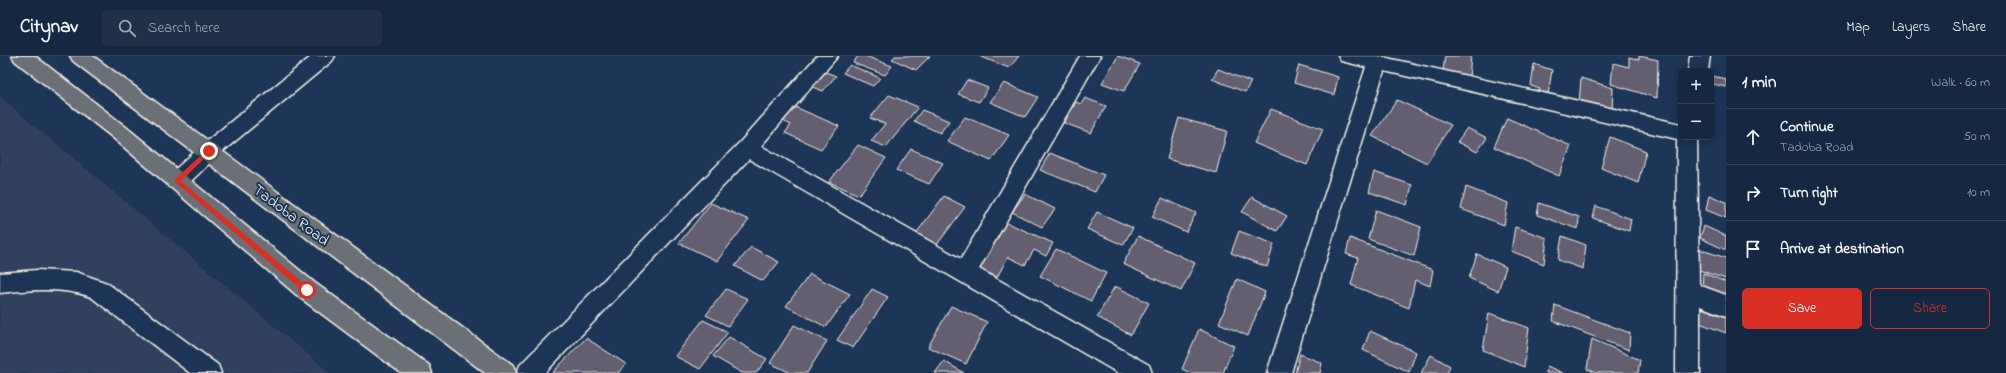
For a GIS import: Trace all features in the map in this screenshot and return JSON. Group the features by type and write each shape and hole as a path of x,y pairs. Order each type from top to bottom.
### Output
{"main road":[{"path":"22,56 119,132 307,290 420,373"},
{"name":"Tadoba Road","path":"80,56 504,373"}],"street":[{"path":"177,181 209,151 325,56"},
{"path":"529,373 747,148 828,56"},
{"path":"965,273 1090,56"},
{"path":"1348,56 1678,131"},
{"path":"1698,68 1700,56"},
{"path":"1279,373 1377,63"},
{"path":"1687,140 1688,373"},
{"path":"747,148 1140,373"},
{"path":"0,283 37,280 76,282 99,290 209,373"},
{"path":"1687,290 1726,306"}],"shaded area":[{"path":"0,97 330,373 0,373"}],"building":[{"path":"858,56 865,56 892,66 885,75 853,63"},
{"path":"895,56 930,56 916,70 892,59"},
{"path":"979,56 1019,56 1009,68"},
{"path":"1118,56 1140,64 1124,91 1102,83"},
{"path":"1445,56 1471,56 1469,78 1443,71"},
{"path":"1639,56 1658,60 1657,98 1611,84 1613,63 1629,67 1629,57 1639,60"},
{"path":"1534,64 1552,70 1548,95 1539,92 1540,89 1531,86"},
{"path":"850,65 880,78 873,86 843,73"},
{"path":"1299,65 1338,77 1334,95 1294,83"},
{"path":"818,69 836,76 823,91 805,84"},
{"path":"1218,69 1251,82 1245,92 1212,79"},
{"path":"1714,76 1726,79 1726,87 1714,84"},
{"path":"1581,78 1613,88 1612,113 1579,103"},
{"path":"967,80 988,88 979,102 958,94"},
{"path":"1004,83 1038,97 1025,117 990,102"},
{"path":"889,95 918,107 886,147 871,141 885,124 870,118"},
{"path":"1085,98 1106,106 1091,133 1064,123 1076,102 1081,104"},
{"path":"1397,100 1451,125 1427,163 1372,136"},
{"path":"795,107 839,126 821,149 785,133 791,125 783,121"},
{"path":"1271,109 1323,129 1307,165 1254,143"},
{"path":"922,110 949,121 940,133 914,121"},
{"path":"965,117 1009,135 991,161 947,141"},
{"path":"1179,118 1227,131 1216,173 1167,159"},
{"path":"1507,118 1571,146 1559,176 1494,147"},
{"path":"1467,128 1487,138 1477,152 1457,142"},
{"path":"1610,137 1646,151 1638,183 1601,168"},
{"path":"858,145 886,158 859,195 829,182"},
{"path":"911,149 943,163 929,184 896,170"},
{"path":"1050,153 1104,175 1095,192 1040,170"},
{"path":"1374,172 1412,185 1407,205 1369,192"},
{"path":"1466,187 1508,203 1504,225 1461,209"},
{"path":"1025,194 1055,209 1042,227 1012,212"},
{"path":"1709,195 1726,202 1726,218 1706,210"},
{"path":"944,196 965,207 933,250 912,239"},
{"path":"1252,197 1287,216 1277,231 1242,212"},
{"path":"1162,198 1196,213 1186,232 1152,217"},
{"path":"711,203 749,220 717,261 679,243"},
{"path":"1539,203 1579,217 1578,229 1537,215"},
{"path":"1596,206 1631,219 1629,231 1593,218"},
{"path":"1376,210 1421,227 1414,256 1368,239"},
{"path":"1097,212 1133,228 1123,245 1087,229"},
{"path":"1005,222 1053,243 1046,256 1034,250 1025,265 1008,257 997,277 977,268"},
{"path":"1704,226 1726,236 1726,250 1700,238"},
{"path":"1515,227 1547,238 1544,264 1511,251"},
{"path":"1239,231 1274,244 1267,267 1231,253"},
{"path":"1138,236 1195,263 1181,291 1123,264"},
{"path":"1562,236 1586,245 1583,269 1558,260"},
{"path":"1350,238 1433,270 1430,286 1415,280 1409,308 1351,285 1358,258 1346,254"},
{"path":"751,247 779,262 763,281 735,266"},
{"path":"1056,249 1106,273 1091,301 1040,276"},
{"path":"1699,249 1726,258 1726,279 1699,270"},
{"path":"1477,254 1506,267 1498,291 1469,278"},
{"path":"1703,273 1726,282 1726,301 1702,291"},
{"path":"810,274 850,294 826,327 786,306"},
{"path":"1237,279 1265,292 1248,336 1219,323"},
{"path":"1115,286 1149,303 1131,335 1097,317"},
{"path":"726,289 748,299 728,326 706,315"},
{"path":"872,289 888,297 853,348 837,340"},
{"path":"1555,305 1630,333 1629,350 1553,321"},
{"path":"1694,305 1726,317 1726,333 1694,321"},
{"path":"951,306 987,322 966,364 928,347"},
{"path":"1489,313 1529,328 1524,367 1483,350"},
{"path":"703,320 728,332 700,369 675,356"},
{"path":"794,325 827,341 807,373 791,373 770,363"},
{"path":"1199,329 1234,346 1223,373 1190,373 1182,369"},
{"path":"1370,331 1416,352 1409,372 1363,350"},
{"path":"729,337 767,359 756,373 742,373 713,356"},
{"path":"586,338 626,364 618,373 552,373"},
{"path":"1592,339 1640,360 1638,373 1597,373 1587,369"},
{"path":"1300,354 1322,363 1320,373 1295,373"},
{"path":"1431,355 1450,366 1447,373 1421,373"},
{"path":"944,361 964,373 935,373"},
{"path":"1547,366 1563,373 1546,373"}],"route":[{"path":"209,151 177,181 307,290"}]}
